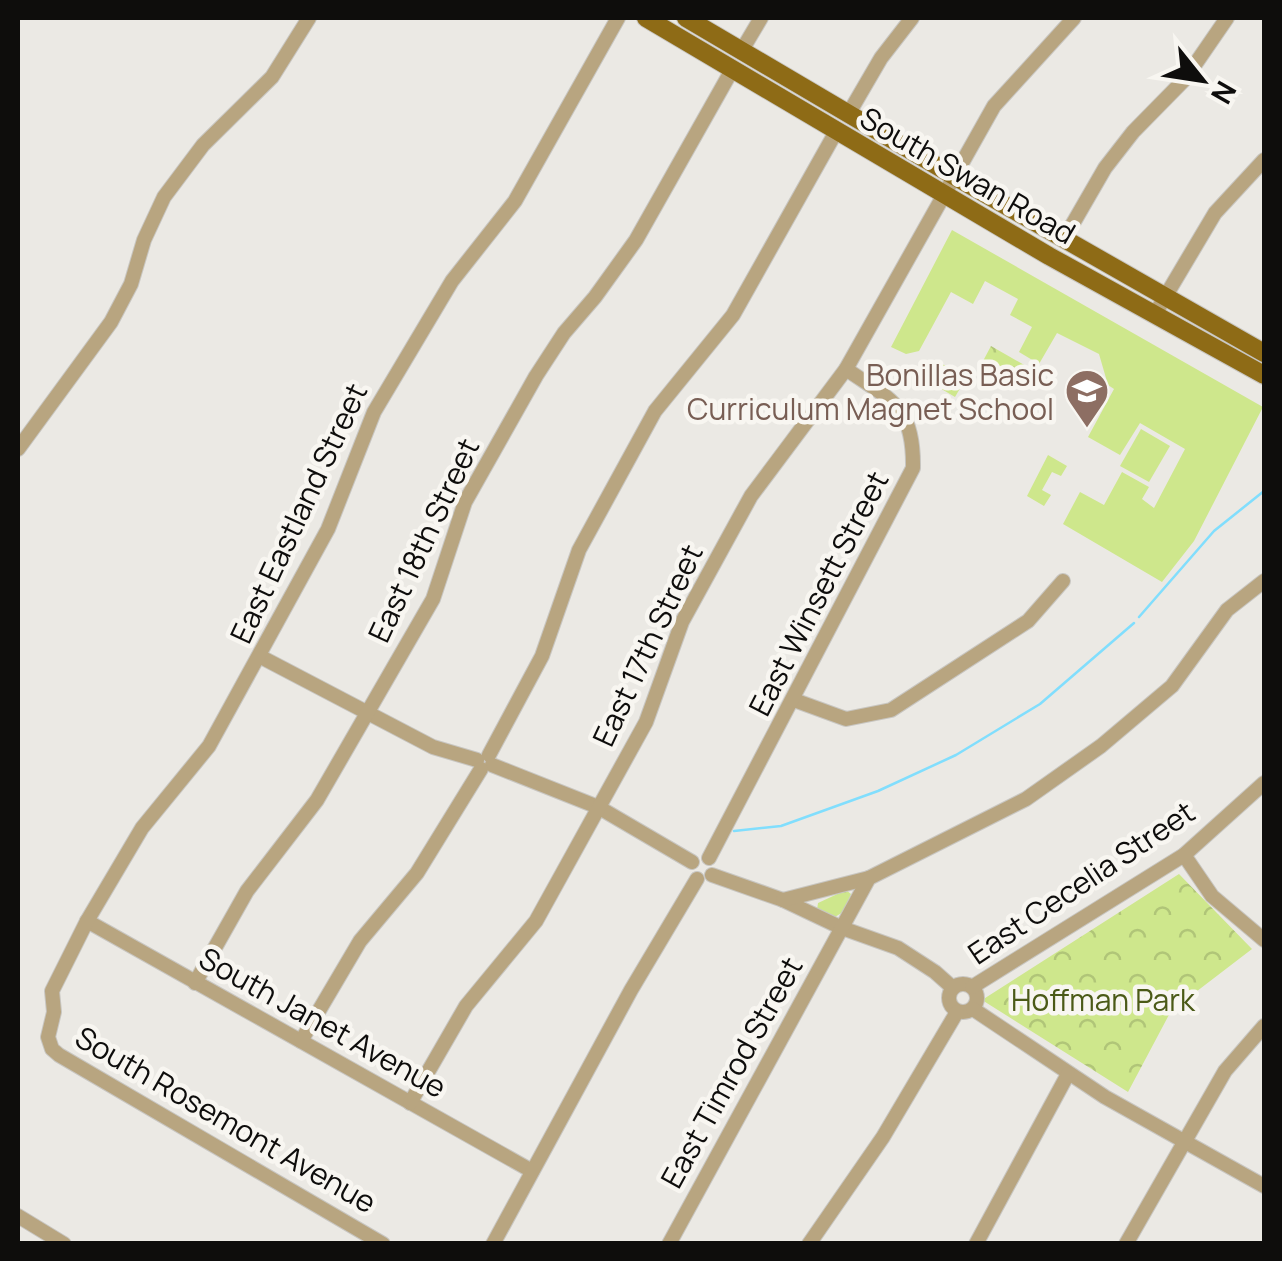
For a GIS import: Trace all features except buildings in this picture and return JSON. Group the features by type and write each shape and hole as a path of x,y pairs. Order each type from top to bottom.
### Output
{"main road":[{"name":"South Swan Road","path":"646,18 837,130 1064,239 1264,375"},
{"name":"South Swan Road","path":"686,18 849,112 950,185 1160,306 1264,351"}],"street":[{"path":"18,450 111,322 131,284 144,240 164,197 203,145 272,77 310,18"},
{"name":"East Eastland Street","path":"44,1041 54,1012 55,980 86,921 142,828 209,746 328,530 374,412 452,280 515,200 618,18"},
{"path":"742,50 761,18"},
{"path":"849,112 881,58 912,18"},
{"name":"East 17th Street","path":"410,1103 466,1006 536,921 646,722 682,622 750,496 846,370 994,106 1074,18"},
{"path":"1064,239 1121,146 1185,79 1227,18"},
{"name":"East 18th Street","path":"196,983 247,891 317,800 432,599 466,502 536,376 636,240 732,70"},
{"path":"302,1041 360,940 417,873 485,762 542,656 578,550 655,411 733,315 837,130"},
{"path":"1160,306 1215,213 1264,160"},
{"name":"East Winsett Street","path":"709,858 914,468 909,422 896,404 846,370"},
{"path":"794,700 846,719 891,710 1028,621 1063,581"},
{"path":"783,900 869,878 1026,799 1102,746 1172,686 1226,610 1264,582"},
{"path":"261,657 433,747 485,762 598,807 692,862"},
{"name":"East Cecelia Street","path":"972,988 1184,855 1264,783"},
{"path":"1184,855 1212,896 1264,940"},
{"path":"500,1241 532,1171 631,990 704,877 714,864 709,858 697,857 691,872 704,877 783,900 842,928 898,948 953,988"},
{"name":"East Timrod Street","path":"669,1244 869,878"},
{"name":"South Janet Avenue","path":"86,921 532,1171"},
{"path":"963,984 972,988 978,998 973,1009 957,1012 949,1003 953,988 963,984"},
{"path":"973,1009 1068,1074 1264,1186"},
{"path":"809,1244 884,1137 957,1012"},
{"path":"1126,1244 1225,1071 1264,1026"},
{"name":"South Rosemont Avenue","path":"44,1041 59,1055 383,1244"},
{"path":"976,1244 1068,1074"},
{"path":"18,1216 62,1243"}],"green space":[{"path":"952,230 1263,407 1194,541 1162,582 1063,524 1080,492 1104,505 1122,472 1149,487 1142,499 1154,508 1185,449 1140,423 1120,455 1088,437 1114,389 1108,385 1099,354 1057,333 1039,364 1019,352 1032,327 1010,315 1018,299 985,281 973,304 951,292 919,351 906,354 891,347"},
{"path":"991,346 1026,366 1018,380 983,361"},
{"path":"939,362 966,378 955,397 928,381"},
{"path":"1141,429 1170,446 1149,482 1120,466"},
{"path":"1048,455 1067,466 1061,476 1052,472 1042,490 1051,495 1044,506 1027,496"},
{"name":"Hoffman Park","path":"1179,874 1252,949 1171,1011 1128,1092 982,1000"},
{"path":"846,890 851,894 843,912 835,917 817,910 818,903"}],"waterway":[{"path":"1139,617 1214,531 1264,491"},
{"path":"734,831 781,826 878,791 956,755 1040,704 1134,623"}],"place":[{"name":"Bonillas Basic Curriculum Magnet School","path":"1087,429"}]}
